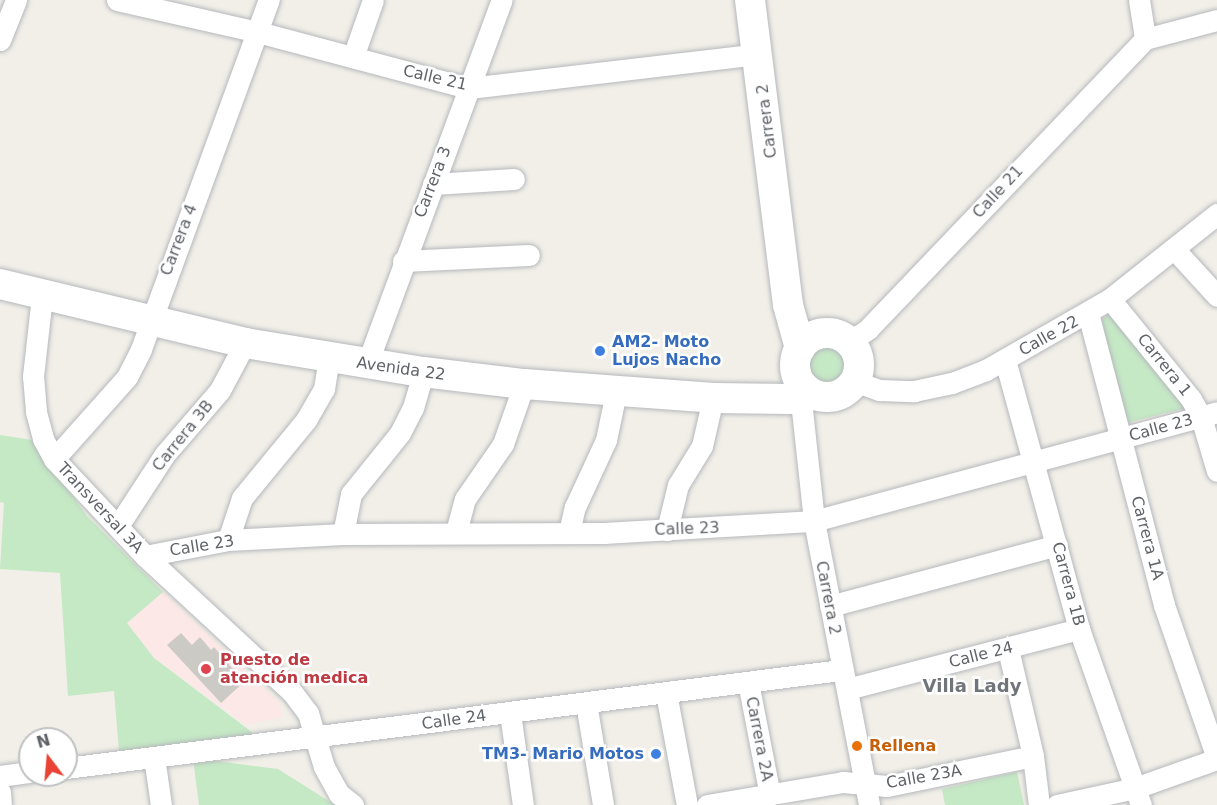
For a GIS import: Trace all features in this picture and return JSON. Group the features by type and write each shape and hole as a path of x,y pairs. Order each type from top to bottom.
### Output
{"street":[{"path":"0,40 16,0"},
{"name":"Calle 21","path":"117,0 258,32 469,88 759,54"},
{"name":"Carrera 4","path":"54,459 127,377 269,0"},
{"path":"353,57 373,0"},
{"name":"Carrera 3","path":"367,364 403,261 502,0"},
{"name":"Carrera 2","path":"750,0 759,54 788,305 800,348"},
{"path":"1139,0 1145,39 1217,20"},
{"name":"Calle 21","path":"849,342 868,329 1145,39"},
{"path":"433,184 514,179"},
{"name":"Calle 22","path":"854,381 879,390 914,391 952,383 1005,360 1110,299 1175,250 1217,214"},
{"path":"1175,250 1217,296"},
{"path":"403,261 529,255"},
{"name":"Avenida 22","path":"0,284 148,322 244,343 423,372 524,384 713,398 790,399 805,388"},
{"name":"Transversal 3A","path":"42,296 33,376 43,439 54,459 145,556 292,692 308,713 317,738"},
{"name":"Carrera 1","path":"1110,299 1191,399 1209,414 1217,471"},
{"name":"Carrera 1A","path":"1088,313 1164,605 1217,758"},
{"path":"823,333 839,335 849,342 858,360 854,381 832,396 805,388 795,366 800,348 823,333"},
{"name":"Carrera 3B","path":"118,526 165,454 220,390 244,343"},
{"path":"228,540 242,498 306,420 324,389 330,358"},
{"name":"Carrera 1B","path":"1005,360 1079,629 1138,797"},
{"path":"343,534 351,494 400,433 413,408 423,372"},
{"path":"456,532 465,499 503,444 524,384"},
{"name":"Carrera 2","path":"805,388 802,410 814,521 868,795"},
{"path":"569,532 575,507 606,440 616,392"},
{"path":"667,530 678,485 702,446 713,398"},
{"name":"Calle 23","path":"145,556 228,540 343,534 667,530 814,521 1035,463 1209,414"},
{"path":"830,606 1057,545"},
{"name":"Calle 24","path":"78,766 748,682 844,679 1008,649 1079,629"},
{"path":"1008,649 1033,756 1039,805"},
{"name":"Carrera 2A","path":"748,682 770,795"},
{"path":"666,693 687,805"},
{"path":"586,703 603,805"},
{"path":"510,713 523,805"},
{"path":"317,738 324,767 339,794 353,805"},
{"name":"Calle 23A","path":"707,805 843,782 868,795 887,786 1033,756"},
{"path":"154,757 161,805"},
{"path":"1057,805 1138,797 1217,758"},
{"path":"0,776 18,774"},
{"path":"0,792 1,805"}],"shaded area":[{"name":"Puesto de atención medica","path":"163,592 280,703 283,717 246,725 154,658 127,623"}],"green space":[{"path":"1112,311 1190,407 1126,423 1097,324"},
{"path":"827,346 841,352 847,366 841,380 827,386 813,380 807,366 813,352"},
{"path":"0,435 32,440 87,516 163,592 127,623 154,658 257,736 119,751 114,691 68,696 60,573 0,569 4,503 0,502"},
{"path":"193,758 278,769 335,805 199,805"},
{"path":"1017,772 1024,805 945,805 942,789"}],"building":[{"path":"181,633 192,645 200,637 211,650 214,647 244,682 221,703 167,645"}],"place":[{"name":"AM2- Moto Lujos Nacho","path":"600,351"},
{"name":"Puesto de atención medica","path":"206,669"},
{"name":"Rellena","path":"857,746"},
{"name":"TM3- Mario Motos","path":"656,754"}],"district":[{"name":"Villa Lady","path":"972,686"}]}
